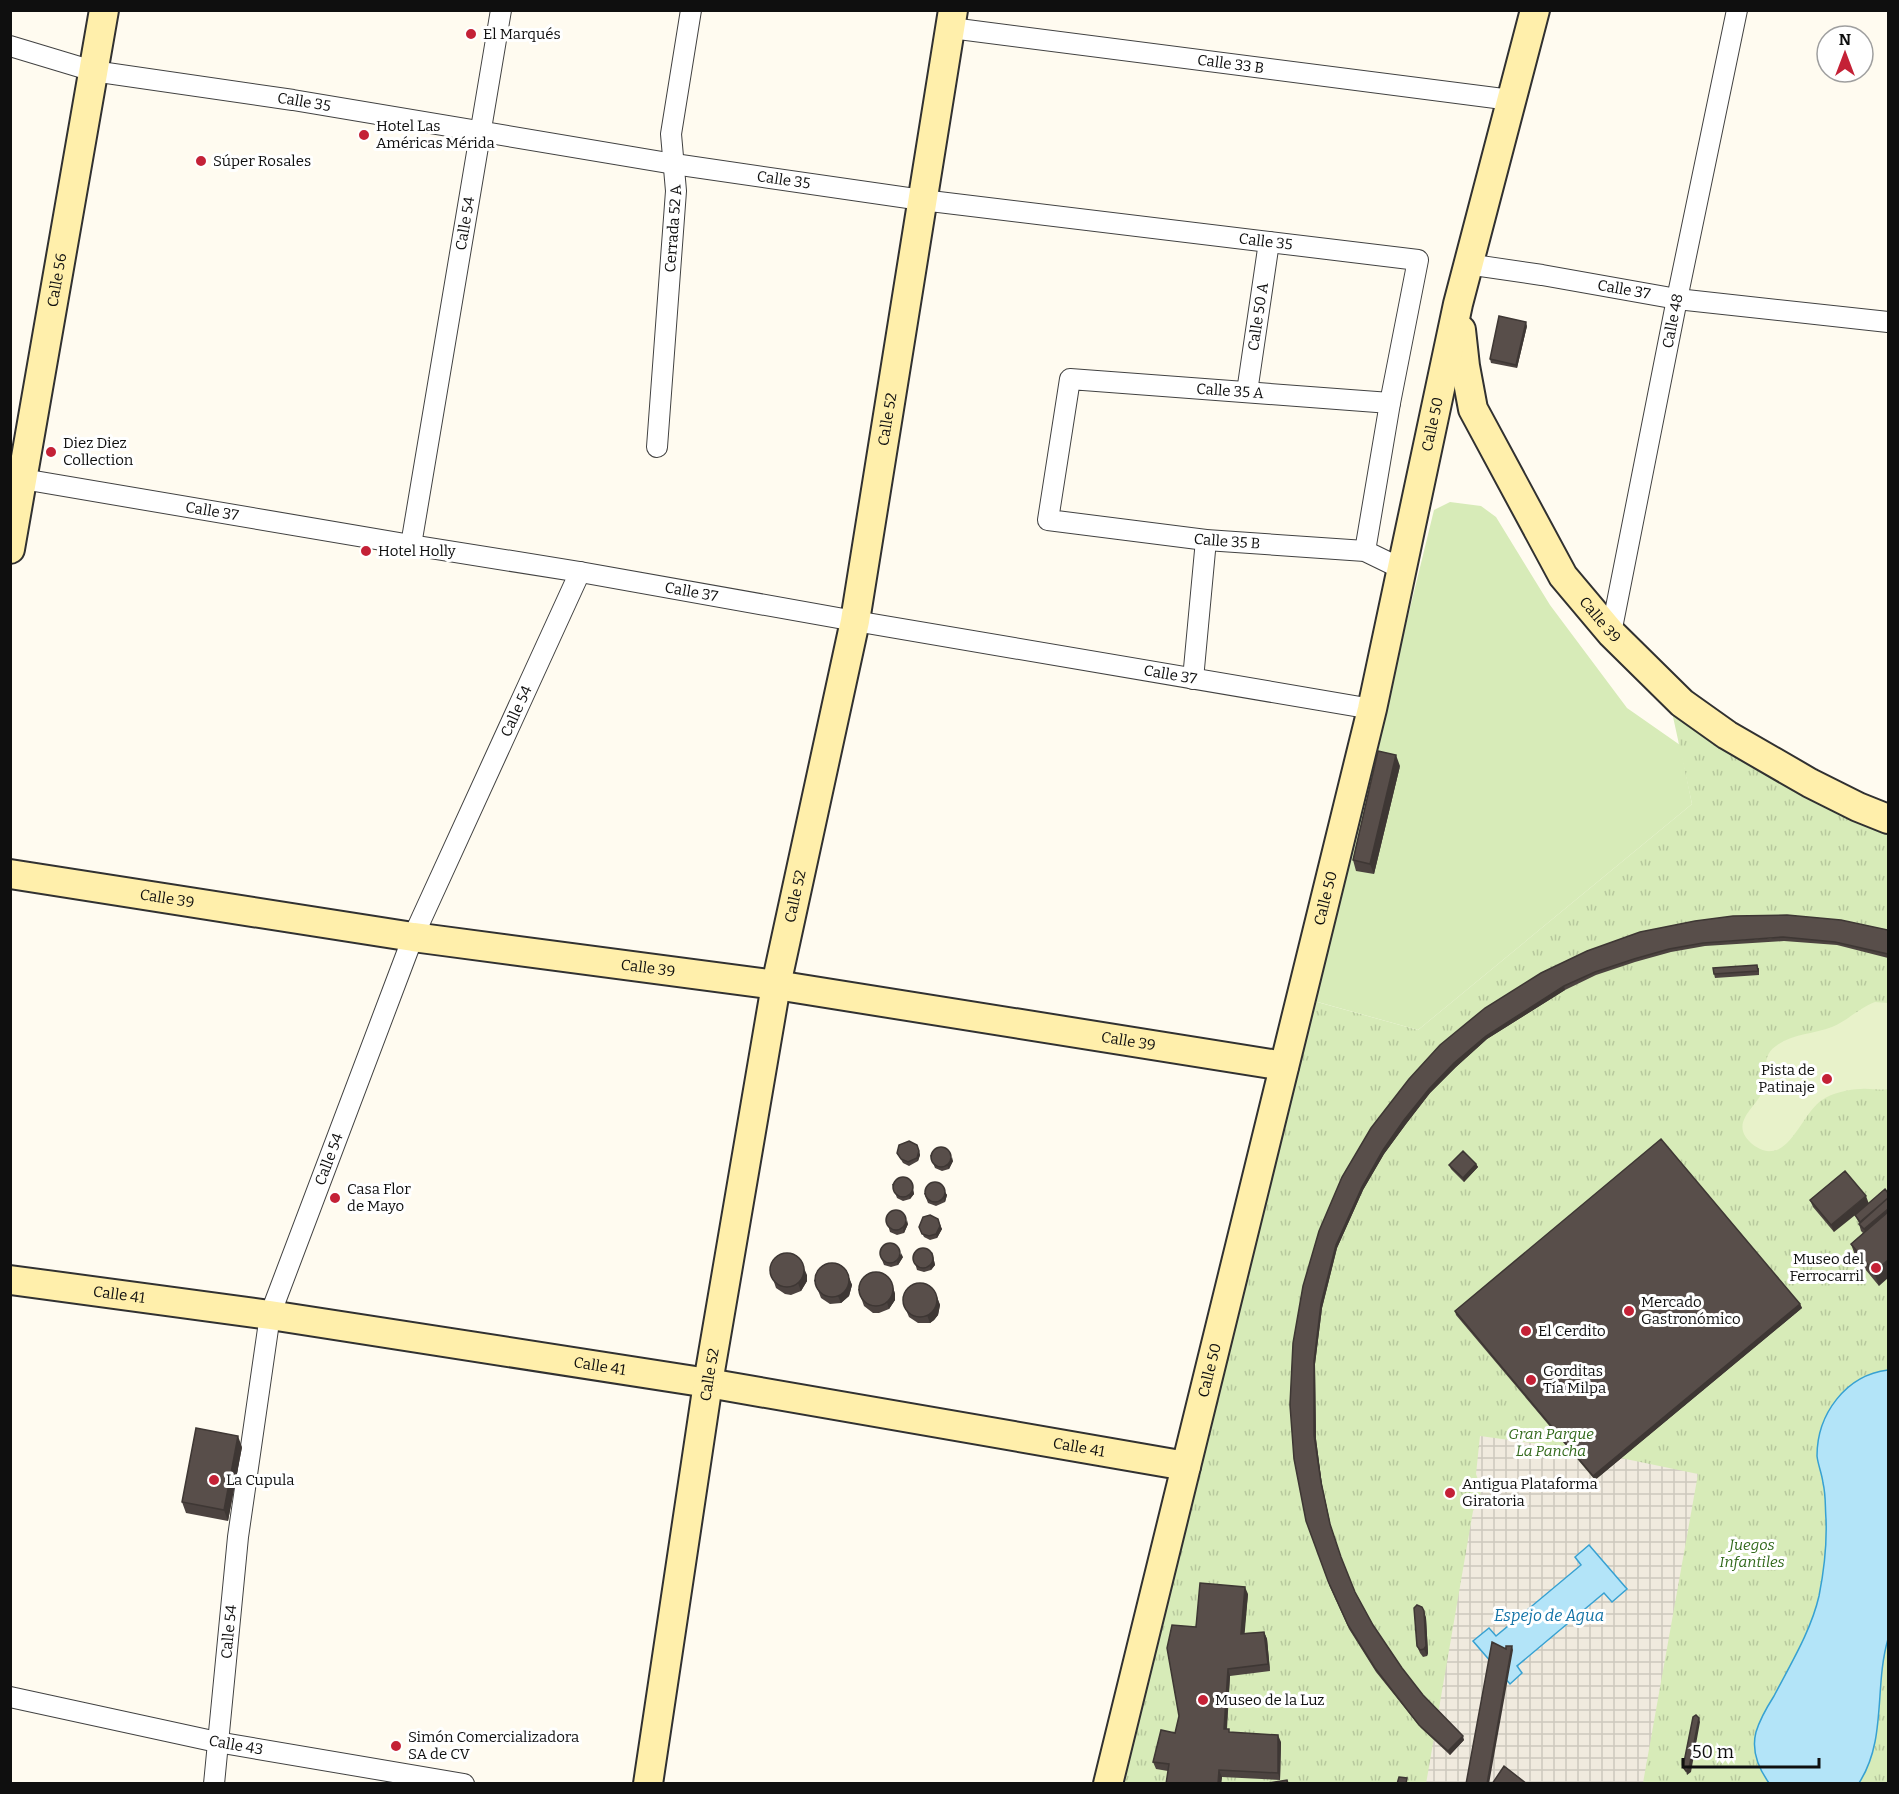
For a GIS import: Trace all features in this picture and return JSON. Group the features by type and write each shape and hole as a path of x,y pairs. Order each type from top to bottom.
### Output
{"main road":[{"name":"Calle 56","path":"10,549 16,478 104,10"},
{"name":"Calle 50","path":"1108,1784 1372,709 1467,264 1535,10"},
{"name":"Calle 52","path":"648,1784 708,1383 776,984 855,621 952,19"},
{"name":"Calle 39","path":"1458,304 1465,366 1473,409 1563,576 1611,633 1682,703 1727,735 1810,783 1888,819"},
{"name":"Calle 39","path":"10,874 413,937 776,984 1284,1066"},
{"name":"Calle 41","path":"10,1280 270,1316 708,1383 1186,1466"}],"street":[{"name":"Calle 54","path":"411,545 501,10"},
{"name":"Cerrada 52 A","path":"657,447 676,191 671,134 691,10"},
{"name":"Calle 48","path":"1611,633 1737,10"},
{"name":"Calle 33 B","path":"952,19 1511,100"},
{"name":"Calle 35","path":"10,46 93,70 293,100 674,164 922,200 1418,260 1390,403"},
{"name":"Calle 50 A","path":"1247,392 1269,242"},
{"name":"Calle 37","path":"1467,264 1677,299 1888,322"},
{"name":"Calle 35 A","path":"1048,520 1070,379 1390,403"},
{"path":"1365,550 1390,403"},
{"name":"Calle 37","path":"16,478 580,572 1372,709"},
{"name":"Calle 35 B","path":"1048,520 1206,540 1365,550 1402,569"},
{"path":"1193,679 1206,540"},
{"name":"Calle 54","path":"214,1784 238,1537 270,1316 413,937 580,572"},
{"name":"Calle 43","path":"10,1697 217,1742 464,1784"}],"green space":[{"path":"1450,502 1481,506 1496,517 1550,605 1627,708 1680,745 1692,804 1418,1030 1314,1001 1434,510"},
{"name":"Gran Parque La Pancha","path":"1670,703 1888,828 1888,1783 1124,1784 1310,1000 1418,1030 1692,804"},
{"name":"Pista de Patinaje","path":"1875,1002 1888,1003 1888,1089 1851,1090 1836,1093 1822,1100 1786,1144 1779,1149 1766,1151 1751,1143 1742,1128 1743,1121 1764,1088 1766,1060 1771,1050 1789,1039 1837,1024"}],"shaded area":[{"path":"1480,1436 1568,1448 1595,1480 1621,1458 1698,1474 1643,1783 1426,1784 1473,1511 1480,1498 1481,1488 1476,1474"}],"water":[{"path":"1888,1370 1888,1639 1873,1749 1868,1766 1859,1783 1769,1783 1757,1759 1756,1732 1805,1635 1819,1596 1825,1558 1824,1487 1817,1456 1822,1426 1828,1412 1847,1388 1873,1373"},
{"name":"Espejo de Agua","path":"1589,1545 1627,1589 1612,1602 1604,1593 1517,1666 1522,1673 1510,1684 1473,1641 1489,1628 1496,1636 1581,1565 1575,1557"}],"building":[{"path":"1499,316 1526,322 1516,365 1490,359"},
{"path":"1378,751 1396,755 1370,864 1353,860"},
{"path":"1787,915 1841,920 1888,930 1888,954 1835,942 1783,937 1703,943 1669,949 1634,959 1595,972 1564,986 1486,1036 1454,1063 1429,1089 1383,1150 1362,1187 1336,1245 1321,1304 1314,1361 1314,1435 1330,1524 1355,1592 1373,1625 1423,1695 1463,1736 1448,1751 1419,1725 1375,1668 1348,1625 1328,1581 1306,1521 1294,1459 1290,1405 1293,1343 1303,1286 1319,1231 1342,1177 1371,1128 1409,1079 1440,1045 1485,1008 1541,973 1587,951 1640,932 1733,916"},
{"path":"1757,965 1758,971 1714,974 1713,968"},
{"name":"Mercado Gastronómico","path":"1661,1139 1800,1304 1593,1476 1455,1311"},
{"path":"909,1141 917,1145 919,1151 917,1158 908,1162 901,1159 897,1153 899,1145"},
{"path":"941,1147 948,1150 951,1157 948,1164 941,1167 934,1164 931,1157 934,1150"},
{"path":"1463,1151 1476,1164 1463,1178 1449,1165"},
{"path":"1845,1171 1866,1196 1831,1225 1810,1200"},
{"path":"903,1177 910,1180 913,1187 910,1194 903,1197 896,1194 893,1187 896,1180"},
{"path":"935,1182 942,1185 945,1192 942,1199 935,1202 928,1199 925,1192 928,1185"},
{"path":"1885,1189 1888,1198 1860,1222 1855,1215"},
{"path":"1888,1198 1888,1209 1864,1229 1859,1224"},
{"path":"896,1210 903,1213 906,1220 903,1227 896,1230 889,1227 886,1220 889,1213"},
{"path":"1888,1212 1888,1260 1874,1272 1851,1244"},
{"path":"930,1215 938,1219 940,1226 936,1234 929,1236 922,1234 919,1227 923,1217"},
{"path":"890,1243 897,1246 900,1253 897,1260 890,1263 883,1260 880,1253 883,1246"},
{"path":"923,1248 930,1251 933,1258 930,1265 923,1268 916,1265 913,1258 916,1251"},
{"path":"787,1253 799,1258 804,1270 799,1282 787,1287 775,1282 770,1270 775,1258"},
{"path":"832,1263 844,1268 849,1280 844,1292 832,1297 820,1292 815,1280 820,1268"},
{"path":"876,1272 888,1277 893,1289 888,1301 876,1306 864,1301 859,1289 864,1277"},
{"path":"920,1283 932,1288 937,1300 932,1312 920,1317 908,1312 903,1300 908,1288"},
{"name":"La Cupula","path":"196,1428 238,1436 224,1510 182,1502"},
{"name":"Museo de la Luz","path":"1200,1583 1245,1587 1241,1634 1264,1632 1268,1664 1228,1669 1224,1729 1229,1729 1229,1732 1278,1735 1278,1773 1219,1770 1218,1784 1166,1784 1169,1764 1153,1762 1161,1730 1175,1733 1179,1716 1167,1648 1172,1625 1196,1627"},
{"path":"1417,1605 1424,1611 1426,1646 1420,1650 1417,1646 1414,1608"},
{"path":"1492,1642 1506,1649 1506,1646 1512,1646 1487,1784 1466,1784"},
{"path":"1696,1715 1699,1718 1689,1768 1686,1771 1683,1767 1693,1717"},
{"path":"1504,1766 1527,1784 1492,1784"},
{"path":"1399,1777 1407,1778 1406,1784 1397,1784"},
{"path":"1287,1780 1288,1784 1268,1784 1268,1783"}],"place":[{"name":"El Marqués","path":"471,34"},
{"name":"Hotel Las Américas Mérida","path":"364,135"},
{"name":"Súper Rosales","path":"201,161"},
{"name":"Diez Diez Collection","path":"51,452"},
{"name":"Hotel Holly","path":"366,551"},
{"name":"Pista de Patinaje","path":"1827,1079"},
{"name":"Casa Flor de Mayo","path":"335,1198"},
{"name":"Museo del Ferrocarril","path":"1876,1268"},
{"name":"Mercado Gastronómico","path":"1629,1311"},
{"name":"El Cerdito","path":"1526,1331"},
{"name":"Gorditas Tía Milpa","path":"1531,1380"},
{"name":"La Cupula","path":"214,1480"},
{"name":"Antigua Plataforma Giratoria","path":"1450,1493"},
{"name":"Museo de la Luz","path":"1203,1700"},
{"name":"Simón Comercializadora SA de CV","path":"396,1746"}],"park label":[{"name":"Juegos Infantiles","path":"1752,1554"}]}
